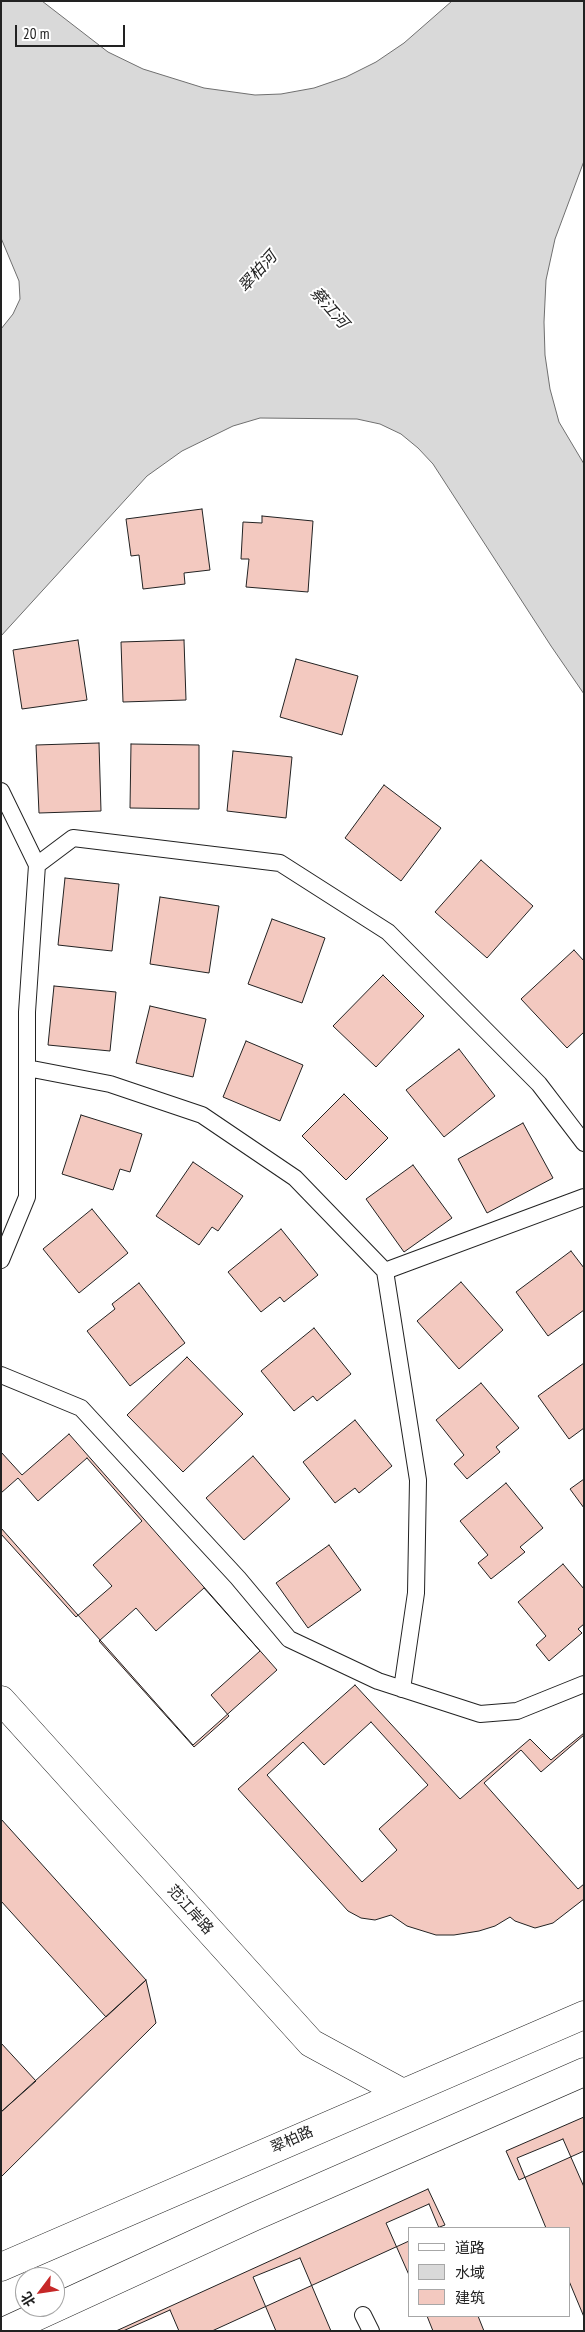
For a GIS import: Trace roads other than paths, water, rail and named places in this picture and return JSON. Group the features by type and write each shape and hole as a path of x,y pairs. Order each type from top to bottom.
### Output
{"main road":[{"name":"范江岸路","path":"1,1700 311,2043 401,2092"},
{"name":"翠柏路","path":"1,2266 401,2092 584,2015"},
{"path":"6,2331 253,2217 584,2072"}],"lane":[{"path":"1,791 37,865 27,1012 27,1197 1,1260"},
{"path":"37,865 73,838 280,864 388,932 539,1084 584,1143"},
{"path":"27,1068 110,1084 202,1115 294,1178 385,1271 418,1480 416,1593 402,1690"},
{"path":"385,1271 584,1196"},
{"path":"1,1375 81,1408 238,1578 290,1639 378,1681 480,1714 517,1711 584,1684"},
{"path":"364,2315 371,2331"}],"water":[{"path":"1,1 42,1 108,52 143,69 204,88 255,95 281,94 314,88 346,77 376,62 404,43 452,1 584,1 584,161 555,239 546,280 544,322 545,355 550,389 559,422 584,464 584,694 433,464 401,434 380,424 357,419 260,418 233,426 182,451 147,476 1,636 1,329 13,314 20,299 19,281 1,238"}],"water label":[{"name":"翠柏河","path":"258,272"},
{"name":"蔡江河","path":"329,308"}]}
